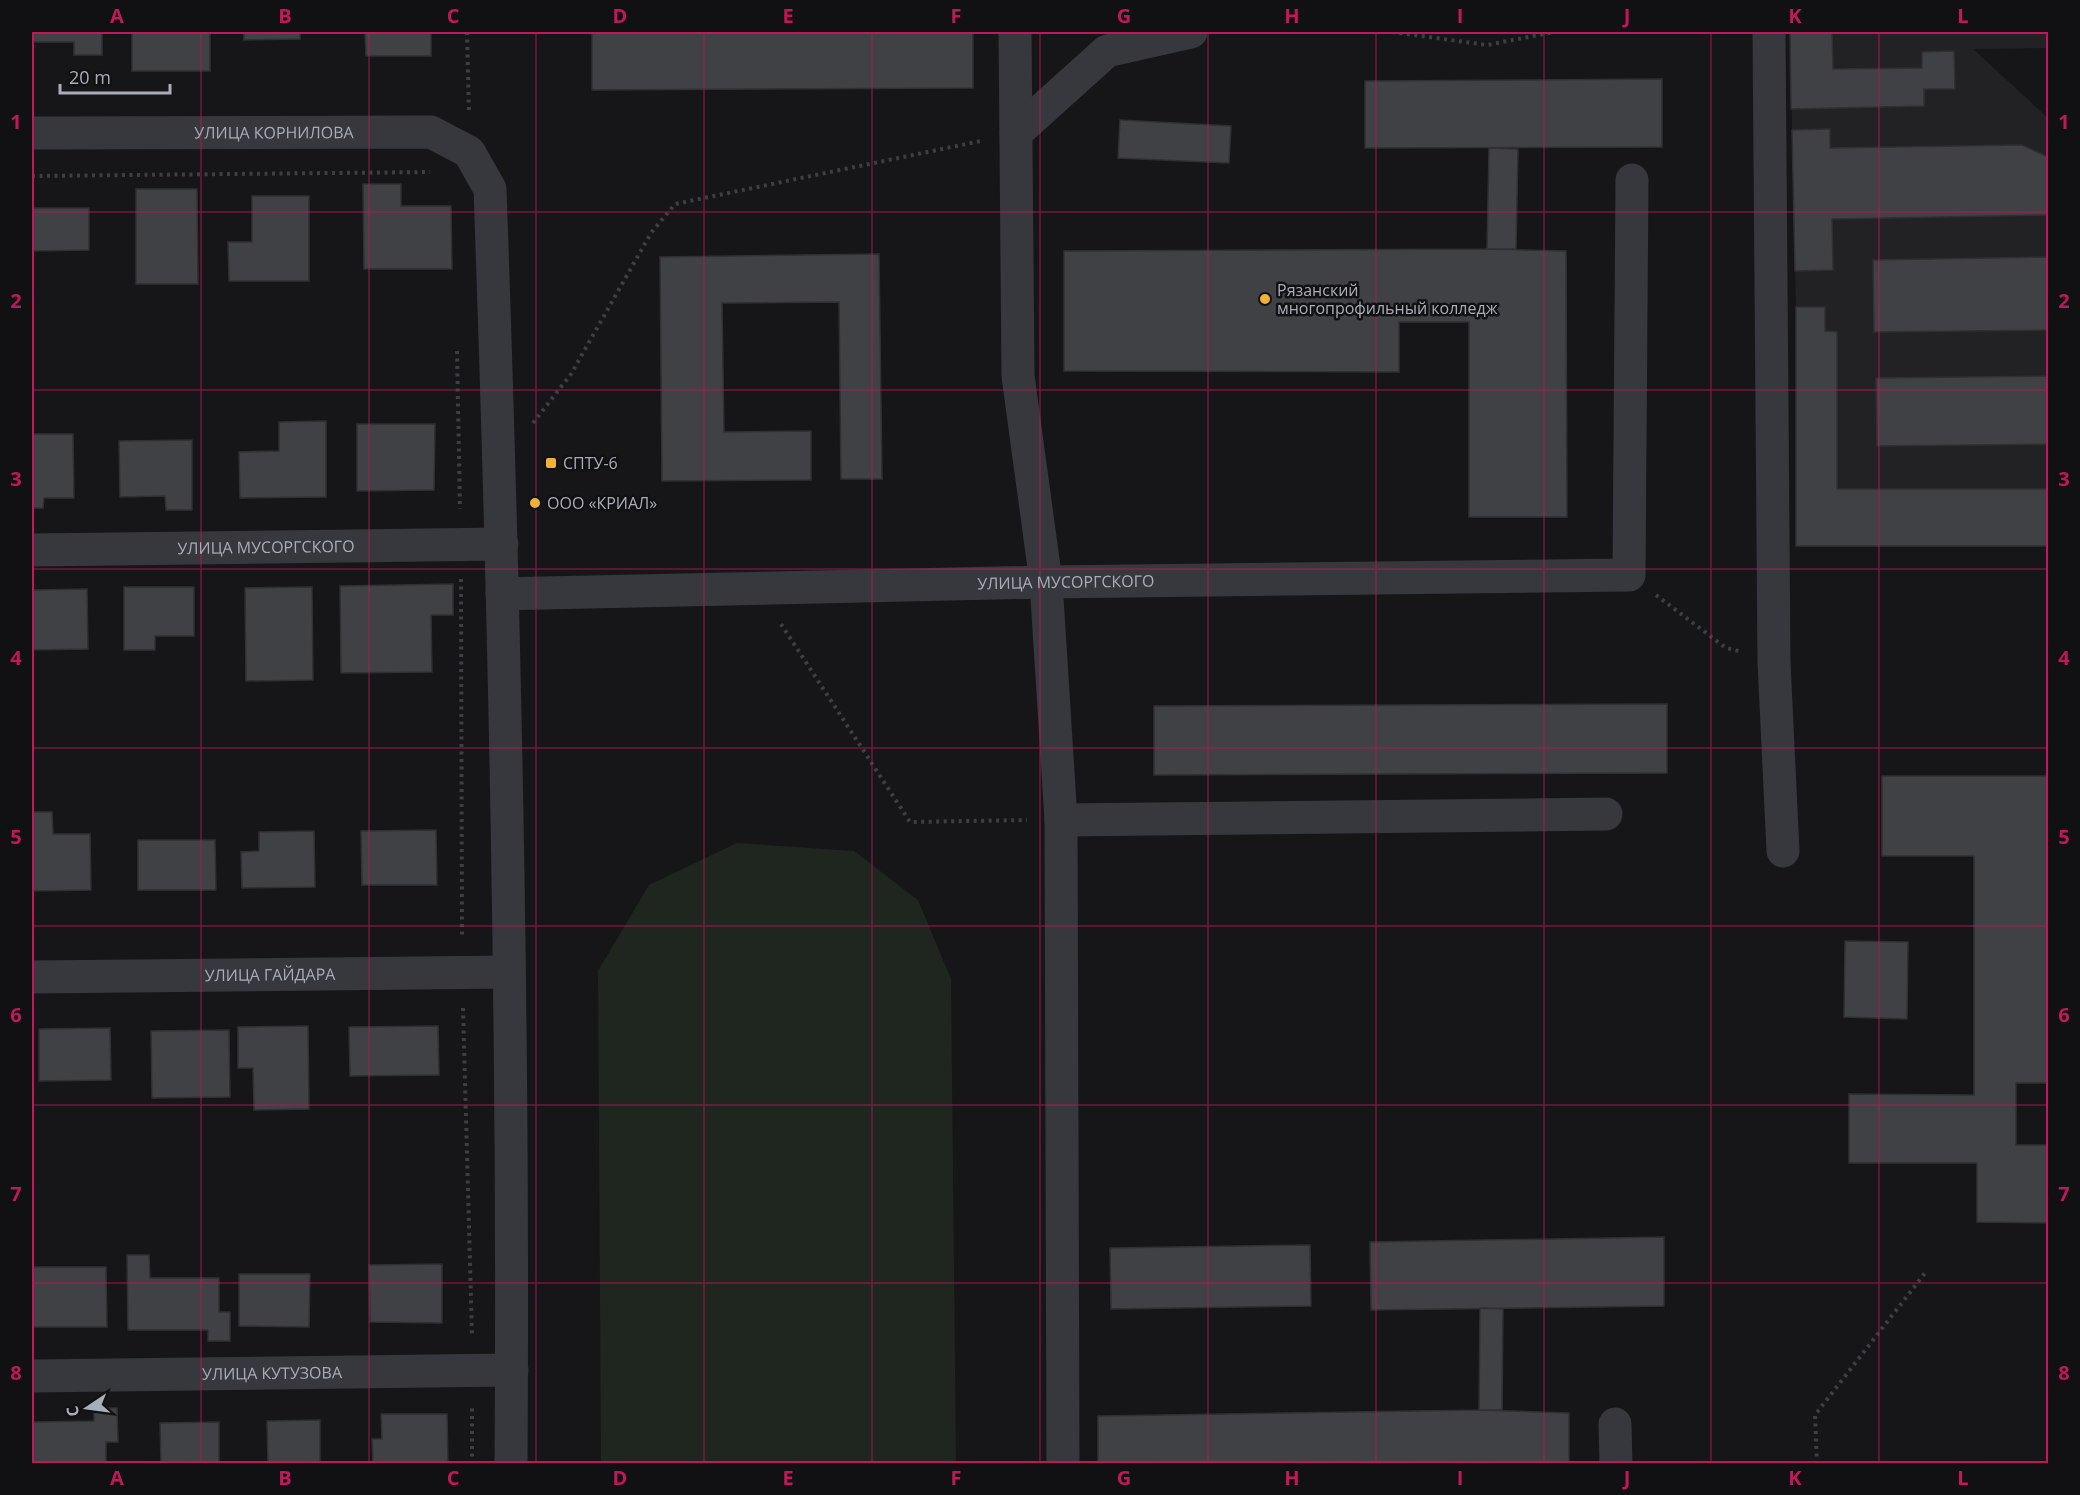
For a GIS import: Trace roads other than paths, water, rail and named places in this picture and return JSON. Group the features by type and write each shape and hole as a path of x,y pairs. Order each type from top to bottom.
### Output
{"street":[{"path":"1015,32 1018,376 1046,582 1061,820 1063,1464"},
{"path":"1016,133 1107,51 1191,32"},
{"path":"1769,32 1781,119 1784,290 1774,662 1783,851"},
{"name":"УЛИЦА КОРНИЛОВА","path":"32,133 431,132 469,152 490,189 502,544"},
{"name":"УЛИЦА МУСОРГСКОГО","path":"502,594 1046,582 1629,575 1632,180"},
{"path":"502,544 509,972 511,1464"},
{"name":"УЛИЦА МУСОРГСКОГО","path":"32,550 502,544"},
{"path":"1061,820 1606,814"},
{"name":"УЛИЦА ГАЙДАРА","path":"32,976 509,972"},
{"name":"УЛИЦА КУТУЗОВА","path":"32,1376 512,1370"},
{"path":"1615,1424 1616,1464"}],"place":[{"name":"Рязанский многопрофильный колледж","path":"1265,299"},
{"name":"СПТУ-6","path":"551,463"},
{"name":"ООО «КРИАЛ»","path":"535,503"}]}
